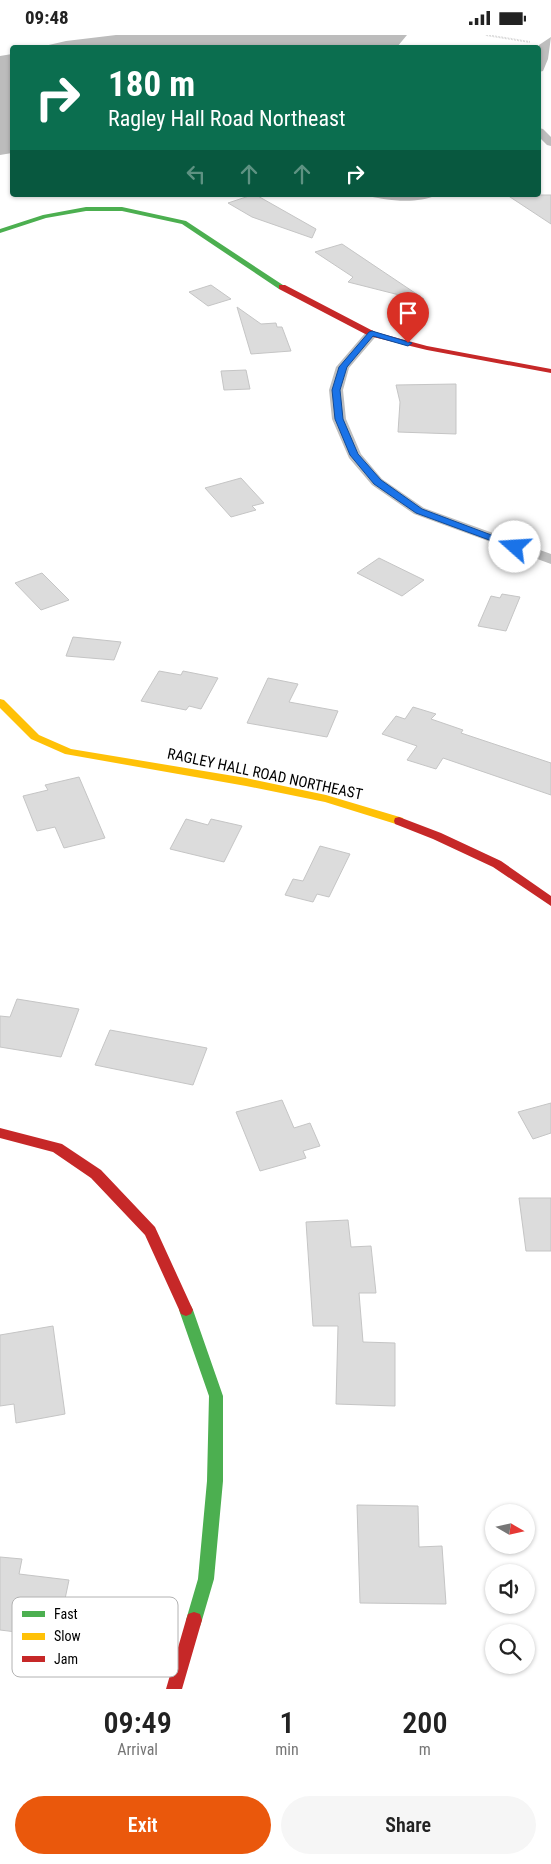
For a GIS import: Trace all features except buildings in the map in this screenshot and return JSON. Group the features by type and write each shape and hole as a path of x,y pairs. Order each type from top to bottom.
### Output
{"street":[{"path":"541,64 547,43"},
{"path":"541,133 551,143"},
{"path":"0,231 45,216 86,209 122,209 184,222 274,283 372,334 427,348 551,371"},
{"path":"372,334 343,367 336,390 339,419 354,455 377,482 419,511 551,559"},
{"name":"RAGLEY HALL ROAD NORTHEAST","path":"0,702 36,737 69,752 326,799 385,816 437,836 497,864 551,902"},
{"path":"0,1133 57,1148 96,1174 150,1231 190,1319 216,1396 215,1481 206,1579 178,1675"}],"path":[{"path":"486,35 547,43"}],"shaded area":[{"path":"116,35 407,35 399,45 49,45"},
{"path":"10,54 10,153 0,155 0,56"},
{"path":"373,197 431,197 409,201"}],"traffic: fast":[{"path":"0,231 45,216 86,209 122,209 184,222 282,287"},
{"path":"186,1310 216,1396 215,1481 206,1579 194,1620"}],"traffic: slow":[{"path":"0,702 35,737 69,752 246,782 326,799 399,821"}],"traffic: jam":[{"path":"282,287 372,334 427,348 551,371"},
{"path":"399,821 437,836 497,864 551,902"},
{"path":"0,1133 57,1148 96,1174 150,1231 186,1310"},
{"path":"178,1675 194,1620"},
{"path":"174,1689 177,1677"}],"route":[{"path":"408,343 372,334 343,367 336,390 337,405 339,419 354,455 377,482 419,511 515,547"}]}
